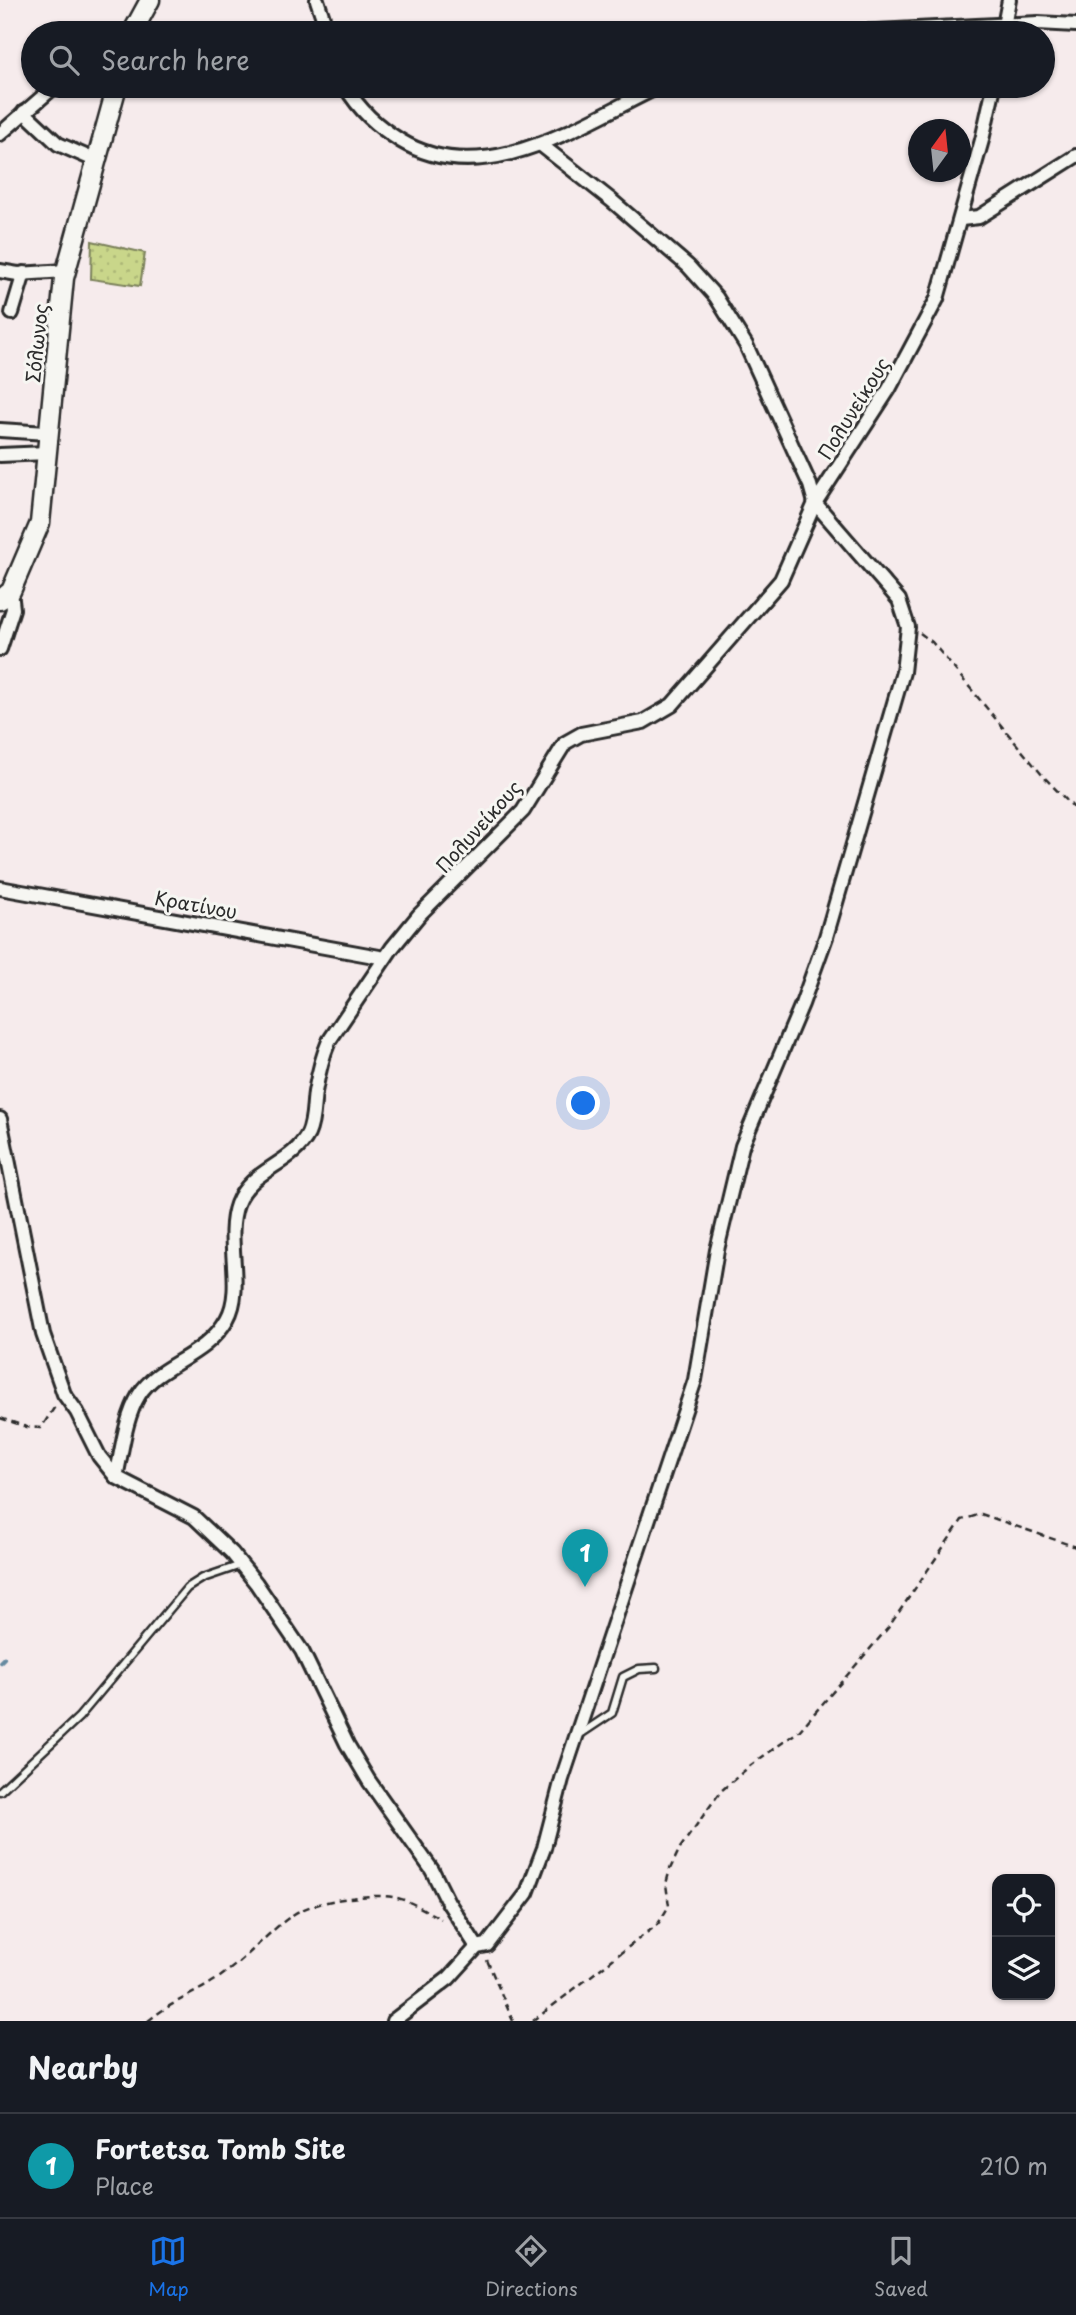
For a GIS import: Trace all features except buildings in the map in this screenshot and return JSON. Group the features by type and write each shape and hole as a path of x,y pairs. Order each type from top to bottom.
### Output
{"street":[{"path":"139,21 150,0"},
{"path":"317,0 324,21"},
{"path":"1005,21 1009,0"},
{"path":"1055,26 1076,25"},
{"path":"0,134 41,98"},
{"name":"Σόλωνος","path":"6,591 40,523 47,433 66,271 114,98"},
{"path":"353,98 366,116 382,129 421,151 472,160 494,158 540,144 635,98"},
{"name":"Πολυνείκους","path":"116,1477 132,1412 140,1394 163,1373 207,1345 227,1320 233,1301 232,1231 238,1201 247,1185 300,1146 308,1134 323,1056 329,1041 385,958 426,908 523,811 565,743 581,734 643,722 658,715 701,674 781,580 815,503 889,390 943,286 991,98"},
{"path":"24,112 58,144 97,161"},
{"path":"393,2021 449,1978 477,1947 487,1945 497,1936 527,1893 544,1848 577,1736 695,1380 717,1250 742,1146 802,1004 826,937 888,732 903,672 908,628 893,590 815,503 810,485 746,345 716,297 688,267 620,207 540,144"},
{"path":"961,219 979,217 1076,156"},
{"path":"0,271 66,271"},
{"path":"12,313 24,273"},
{"path":"0,430 47,433"},
{"path":"0,455 47,453"},
{"path":"0,649 13,609 6,591"},
{"name":"Κρατίνου","path":"0,888 385,958"},
{"path":"0,1119 40,1321 64,1394 77,1412 104,1464 116,1477 194,1517 241,1565 287,1626 358,1763 383,1804 432,1870 477,1947"}],"lane":[{"path":"0,1791 79,1717 187,1588 203,1578 241,1565"},
{"path":"577,1736 612,1713 622,1677 639,1669 656,1668"}],"path":[{"path":"908,628 932,642 1043,776 1076,810"},
{"path":"0,1418 27,1427 41,1428 64,1394"},
{"path":"533,2021 658,1924 669,1906 666,1884 670,1869 680,1848 721,1791 751,1765 799,1731 888,1628 962,1520 981,1514 1076,1547"},
{"path":"148,2021 164,2007 205,1987 230,1970 286,1920 313,1906 380,1895 394,1897 466,1931"},
{"path":"477,1947 494,1969 513,2021"}],"green space":[{"path":"92,241 145,253 140,286 91,279"}],"waterway":[{"path":"0,1662 4,1658"}],"place":[{"name":"Fortetsa Tomb Site","path":"585,1587"}]}
